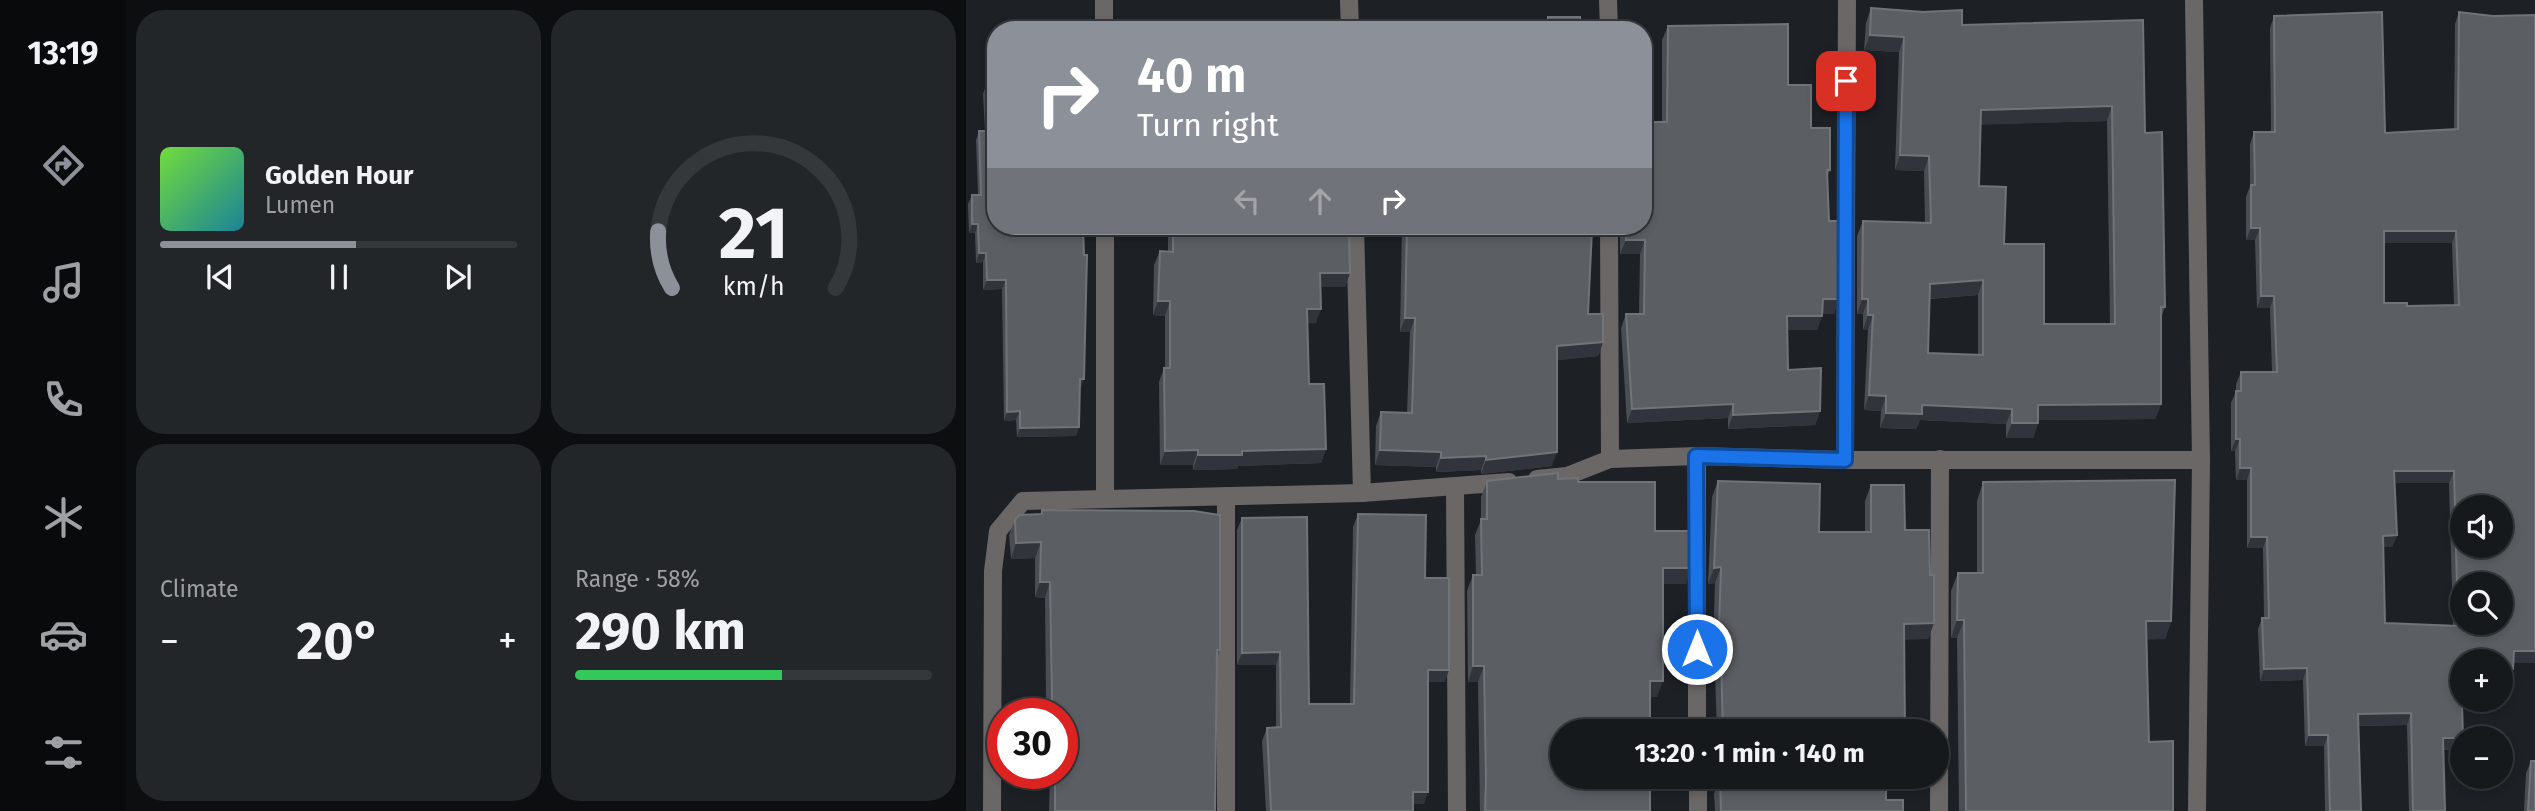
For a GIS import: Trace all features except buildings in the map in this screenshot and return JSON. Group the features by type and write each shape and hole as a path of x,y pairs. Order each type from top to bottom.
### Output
{"street":[{"path":"1104,0 1104,21"},
{"path":"1349,0 1350,21"},
{"path":"1608,0 1609,21"},
{"path":"1845,460 1847,0"},
{"path":"2194,0 2201,460 2197,811"},
{"path":"1105,235 1105,498"},
{"path":"1355,235 1362,493"},
{"path":"1609,235 1610,459"},
{"path":"1696,456 1697,719"},
{"path":"992,811 993,571 998,531 1023,501 1362,493 1454,488 1567,476 1610,459 1696,456 1845,460 2201,460"},
{"path":"1939,811 1940,460"},
{"path":"1454,488 1457,811"},
{"path":"1226,496 1226,811"},
{"path":"1698,789 1698,811"}],"route":[{"path":"1697,649 1696,456 1845,460 1846,81"}]}
